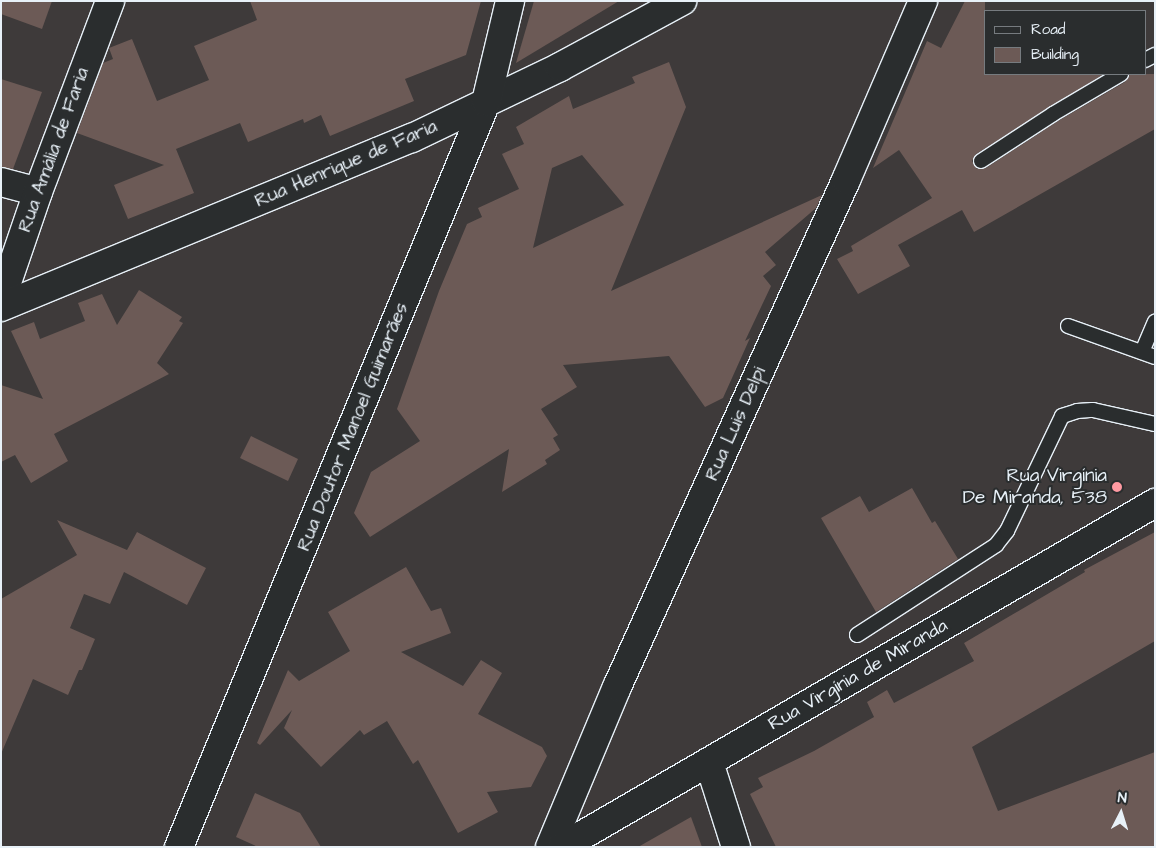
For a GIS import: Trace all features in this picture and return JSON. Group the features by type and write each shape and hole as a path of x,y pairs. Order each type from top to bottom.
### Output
{"street":[{"name":"Rua Amália de Faria","path":"1,300 38,192 110,1"},
{"name":"Rua Doutor Manoel Guimarães","path":"179,847 486,102 510,1"},
{"name":"Rua Henrique de Faria","path":"1,307 412,138 560,67 682,1"},
{"name":"Rua Luis Delpi","path":"550,847 617,687 846,180 923,1"},
{"path":"1,182 38,192"},
{"name":"Rua Virgínia de Miranda","path":"562,847 1155,503"},
{"path":"709,762 736,847"}],"lane":[{"path":"981,161 1053,114 1119,75"},
{"path":"1068,326 1148,355 1155,322"},
{"path":"857,635 996,544 1007,531 1062,416 1076,411 1093,410 1155,424"}],"building":[{"path":"1,1 52,1 42,29 1,14"},
{"path":"250,1 481,1 466,55 405,79 414,101 330,136 321,115 304,123 303,119 248,142 240,123 176,149 194,193 128,219 114,185 164,165 77,133 103,63 113,59 109,48 132,39 157,101 209,80 194,46 257,20"},
{"path":"534,1 619,1 516,63"},
{"path":"965,1 985,1 984,75 1102,75 976,154 972,161 977,169 986,168 1058,121 1125,82 1129,75 1155,74 1155,129 974,232 962,210 898,245 910,266 858,294 837,259 853,251 851,246 932,198 899,150 873,168 927,41 941,48"},
{"path":"669,62 686,107 611,291 822,195 816,208 765,252 776,265 763,276 771,286 745,341 750,338 723,398 705,407 669,356 563,365 577,387 541,409 558,435 553,438 560,450 545,460 547,464 502,492 509,449 370,537 354,513 371,472 420,441 397,409 439,291 467,224 482,217 478,208 519,189 502,154 524,144 516,127 569,96 573,109 635,83 632,77","holes":["582,155 624,205 533,248 552,168"]},
{"path":"1,79 42,92 13,169 1,167"},
{"path":"139,290 182,317 179,321 183,323 157,363 169,374 54,434 68,461 31,483 15,455 1,462 1,385 43,399 11,331 34,322 40,339 85,321 78,303 102,294 117,325"},
{"path":"251,436 298,459 288,481 240,458"},
{"path":"912,488 932,523 935,521 958,559 876,612 821,518 860,496 869,512"},
{"path":"57,520 127,550 137,532 206,568 187,605 124,572 110,604 84,594 70,628 95,639 82,670 79,670 68,695 33,679 1,754 1,599 77,555"},
{"path":"1155,532 1155,641 972,747 998,811 1155,752 1155,847 776,847 750,794 763,787 758,778 814,751 874,717 867,702 887,690 894,703 974,661 964,643 1085,572 1084,570"},
{"path":"406,567 431,611 441,608 451,633 401,652 463,686 481,660 502,673 478,714 542,747 547,756 531,787 487,792 498,812 458,833 418,760 413,764 387,721 364,735 360,730 321,767 284,728 292,710 260,745 257,743 288,670 299,681 350,651 328,612"},
{"path":"255,793 300,813 321,847 258,847 236,837"},
{"path":"691,817 702,847 638,847"}],"place":[{"name":"Rua Virgínia De Miranda, 538","path":"1117,487"}]}
